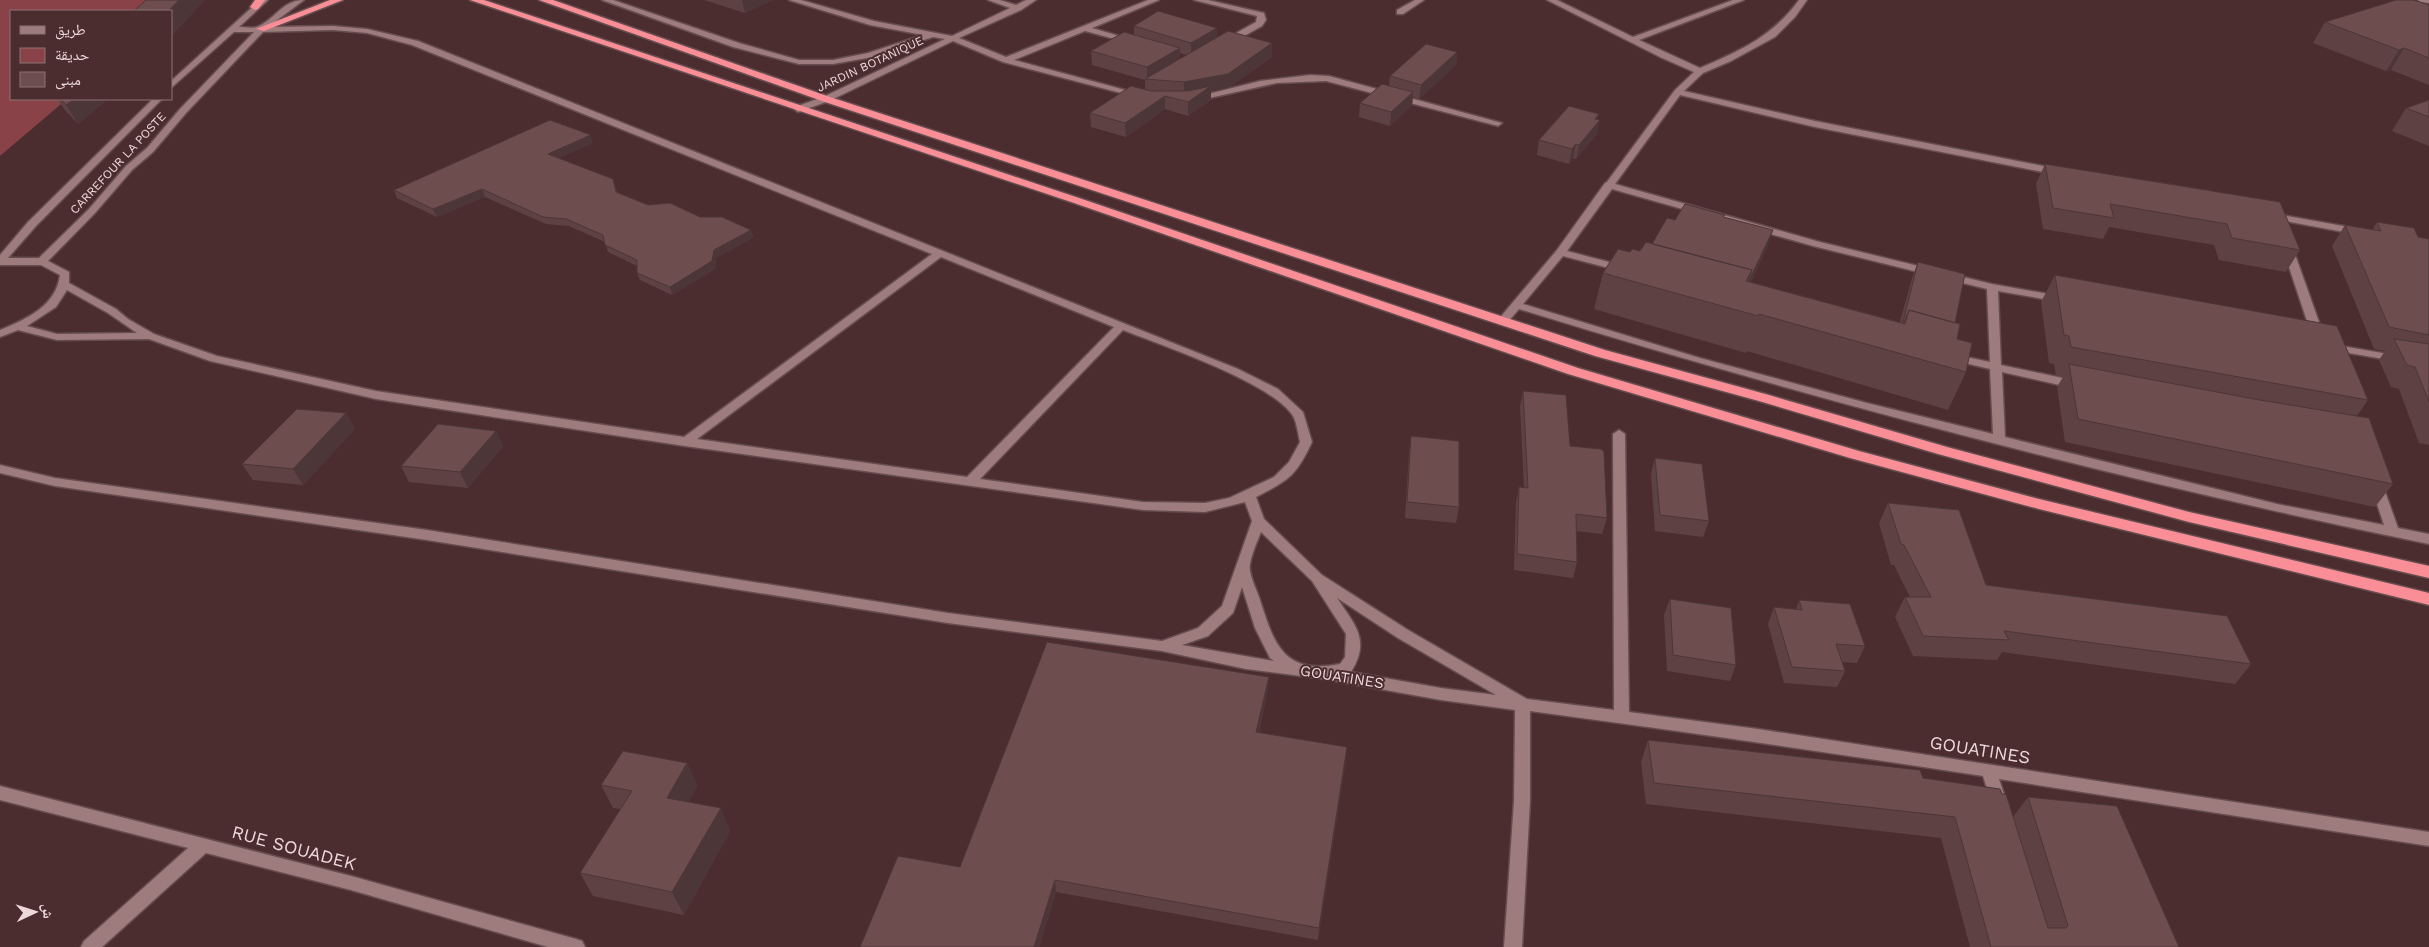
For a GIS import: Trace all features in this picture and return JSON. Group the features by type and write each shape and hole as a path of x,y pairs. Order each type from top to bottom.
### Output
{"highway":[{"path":"261,29 338,0"},
{"path":"475,0 1078,201 1573,371 1864,458 2040,504 2429,599"},
{"path":"544,0 826,100 1317,258 1502,322 1600,353 1764,398 1943,451 2189,517 2429,572"}],"street":[{"path":"172,85 264,0"},
{"name":"CARREFOUR LA POSTE","path":"42,261 92,211 129,168 150,150 183,110 261,29 289,6 300,0"},
{"path":"606,0 736,45 799,62 833,62 870,55 931,34"},
{"path":"793,0 873,23 952,38 1006,60 1139,94"},
{"path":"992,0 1018,8"},
{"name":"JARDIN BOTANIQUE","path":"798,109 826,100 1032,0"},
{"path":"1006,60 1155,0"},
{"path":"1198,0 1261,15 1262,20 1259,24 1218,47"},
{"path":"1400,12 1420,0"},
{"path":"1551,0 1700,71"},
{"path":"1632,40 1740,0"},
{"path":"1502,322 1561,252 1678,92 1700,71 1728,59 1772,35 1792,15 1803,0"},
{"path":"2422,0 2429,2"},
{"path":"66,285 112,311 124,321 150,336 214,359 376,395 685,442 1143,506 1188,509 1225,505 1249,496 1283,477 1297,462 1306,442 1299,415 1274,392 1234,371 941,252 415,43 367,32 349,30 301,27 231,30"},
{"path":"1084,28 1139,44"},
{"path":"1188,100 1278,80 1311,77 1326,78 1498,123"},
{"path":"1678,92 1815,124 2064,174"},
{"name":"CARREFOUR LA POSTE","path":"0,262 32,224 157,100"},
{"path":"1608,186 1817,244 1992,287 2069,301"},
{"path":"2261,214 2282,227 2373,234"},
{"path":"2282,227 2316,344 2329,363"},
{"path":"685,442 941,252"},
{"path":"1561,252 1637,272"},
{"path":"0,262 42,261 57,266 65,274 66,285 58,299 47,308 18,327 0,334"},
{"path":"1992,287 1999,438"},
{"path":"1516,306 1696,360 1864,406 2267,505 2429,539"},
{"path":"970,482 1121,326"},
{"path":"18,327 57,337 150,336"},
{"path":"2316,344 2429,364"},
{"path":"1938,354 1996,369 2086,387"},
{"path":"1619,434 1622,719"},
{"name":"GOUATINES","path":"0,469 55,482 427,535 948,618 1162,646 1246,663 1324,673 1441,694 1622,719 1758,735 2429,839"},
{"path":"2372,473 2392,531"},
{"path":"1249,496 1258,521 1317,578 1403,634 1523,704 1522,801 1513,947"},
{"path":"1162,646 1203,632 1228,609 1258,521"},
{"path":"1242,564 1262,628 1275,654 1298,670"},
{"path":"1317,578 1353,634 1352,658 1345,669 1324,673"},
{"path":"1989,772 2004,819"},
{"name":"RUE SOUADEK","path":"0,793 351,883 576,947"},
{"path":"90,947 203,845"}],"green space":[{"path":"0,0 164,0 157,10 10,10 10,100 66,100 0,156"}],"building":[{"path":"146,0 179,0 169,10 135,10"},
{"path":"2396,0 2414,0 2429,5 2429,58 2404,48 2399,50 2325,22"},
{"path":"1158,11 1217,28 1191,43 1134,26"},
{"path":"1228,31 1272,43 1228,74 1184,82 1145,79"},
{"path":"1124,32 1180,48 1147,67 1091,51"},
{"path":"1426,44 1457,52 1421,85 1390,76"},
{"path":"1382,84 1413,92 1391,112 1360,103"},
{"path":"1131,86 1151,91 1188,91 1211,86 1188,102 1165,96 1125,123 1090,113"},
{"path":"62,100 73,100 66,105"},
{"path":"2429,100 2429,117 2406,108"},
{"path":"1569,106 1599,114 1595,119 1600,120 1579,145 1576,144 1572,149 1539,140"},
{"path":"550,120 591,135 548,154 613,179 616,192 648,205 670,203 700,217 722,217 751,230 714,250 712,261 670,287 637,273 637,260 605,245 603,235 566,219 543,217 482,189 433,209 394,190"},
{"path":"2045,164 2280,202 2300,250 2232,238 2227,224 2110,204 2114,218 2053,208"},
{"path":"1685,204 1725,215 1723,217 1773,230 1749,281 1752,270 1652,244 1667,218 1675,220"},
{"path":"2377,222 2414,228 2418,237 2429,239 2429,335 2389,327 2345,225 2381,231"},
{"path":"1646,242 1752,270 1746,281 1905,324 1909,310 1960,324 1957,339 1972,343 1966,372 1603,273 1618,249 1630,252 1632,249 1640,251"},
{"path":"1918,262 1965,274 1955,323 1909,310 1903,322"},
{"path":"2055,275 2337,326 2368,400 2071,347 2069,336 2064,335"},
{"path":"2394,339 2429,344 2429,402 2415,367 2407,365"},
{"path":"2069,364 2254,399 2369,418 2393,484 2078,419"},
{"path":"1523,391 1566,395 1570,446 1601,449 1604,452 1607,518 1576,514 1577,562 1517,554 1519,487 1528,488"},
{"path":"297,409 346,413 293,469 242,464"},
{"path":"438,424 496,431 460,472 401,466"},
{"path":"1411,436 1459,441 1459,507 1407,502"},
{"path":"1655,458 1702,464 1709,521 1660,515"},
{"path":"1888,503 1959,510 1986,585 2227,616 2251,664 2004,631 2009,640 1923,636 1905,597 1931,597 1904,545 1901,544"},
{"path":"1670,599 1731,608 1736,665 1673,655"},
{"path":"1799,600 1850,604 1865,646 1836,644 1845,671 1792,667 1774,607 1802,610"},
{"path":"1047,642 1269,677 1256,732 1347,747 1319,928 1055,880 1034,947 860,947 898,856 960,867"},
{"path":"1648,740 1920,770 1923,778 2000,789 2002,794 2006,794 2048,928 2066,928 2068,926 2028,797 2117,806 2179,947 1991,947 1955,817 1654,783"},
{"path":"623,751 687,763 667,798 721,808 672,892 580,873 632,791 601,785"}]}
